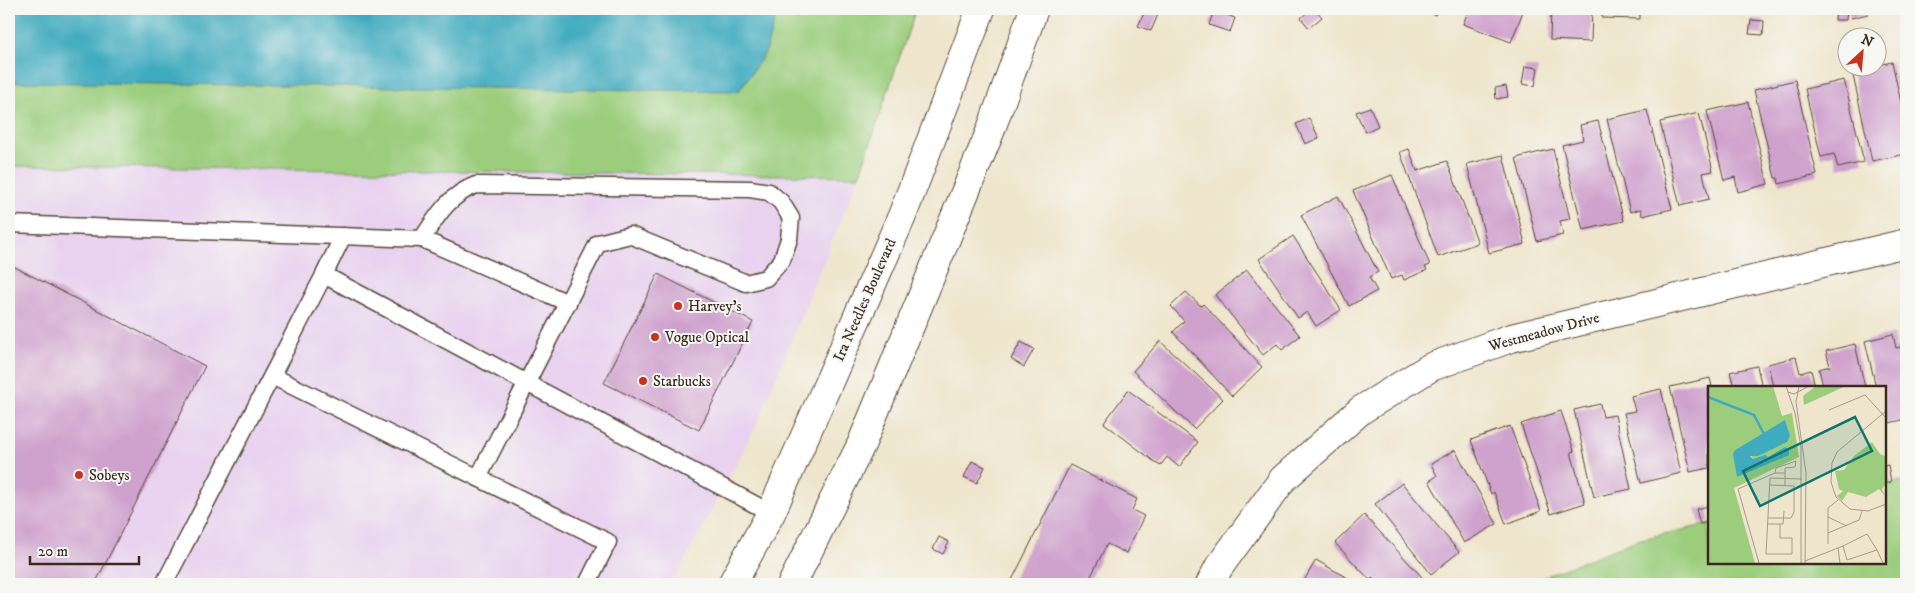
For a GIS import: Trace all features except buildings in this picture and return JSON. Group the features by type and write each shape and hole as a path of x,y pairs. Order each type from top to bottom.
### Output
{"main road":[{"name":"Ira Needles Boulevard","path":"732,584 771,513 902,216 981,9"},
{"path":"792,584 861,445 990,132 1034,9"},
{"name":"Westmeadow Drive","path":"1210,584 1219,567 1284,479 1361,410 1431,368 1511,338 1906,243"}],"lane":[{"path":"422,239 443,207 462,191 476,185 750,189 769,192 781,202 791,218 789,239 782,260 766,278 746,283 630,234 598,242 478,478"},
{"path":"9,224 422,239 568,303"},
{"path":"164,584 343,236"},
{"path":"324,275 771,513"},
{"path":"272,376 608,542 587,584"}],"shaded area":[{"path":"9,166 859,176 755,428 672,584 9,584"}],"green space":[{"path":"778,9 916,9 859,176 9,166 9,82 739,91 765,53"},
{"path":"1906,480 1906,584 1526,584 1637,540 1708,524 1708,563 1885,563 1885,485"}],"water":[{"path":"9,9 778,9 765,53 739,91 9,82"}],"place":[{"name":"Harvey's","path":"678,306"},
{"name":"Vogue Optical","path":"655,337"},
{"name":"Starbucks","path":"643,381"},
{"name":"Sobeys","path":"79,475"}]}
